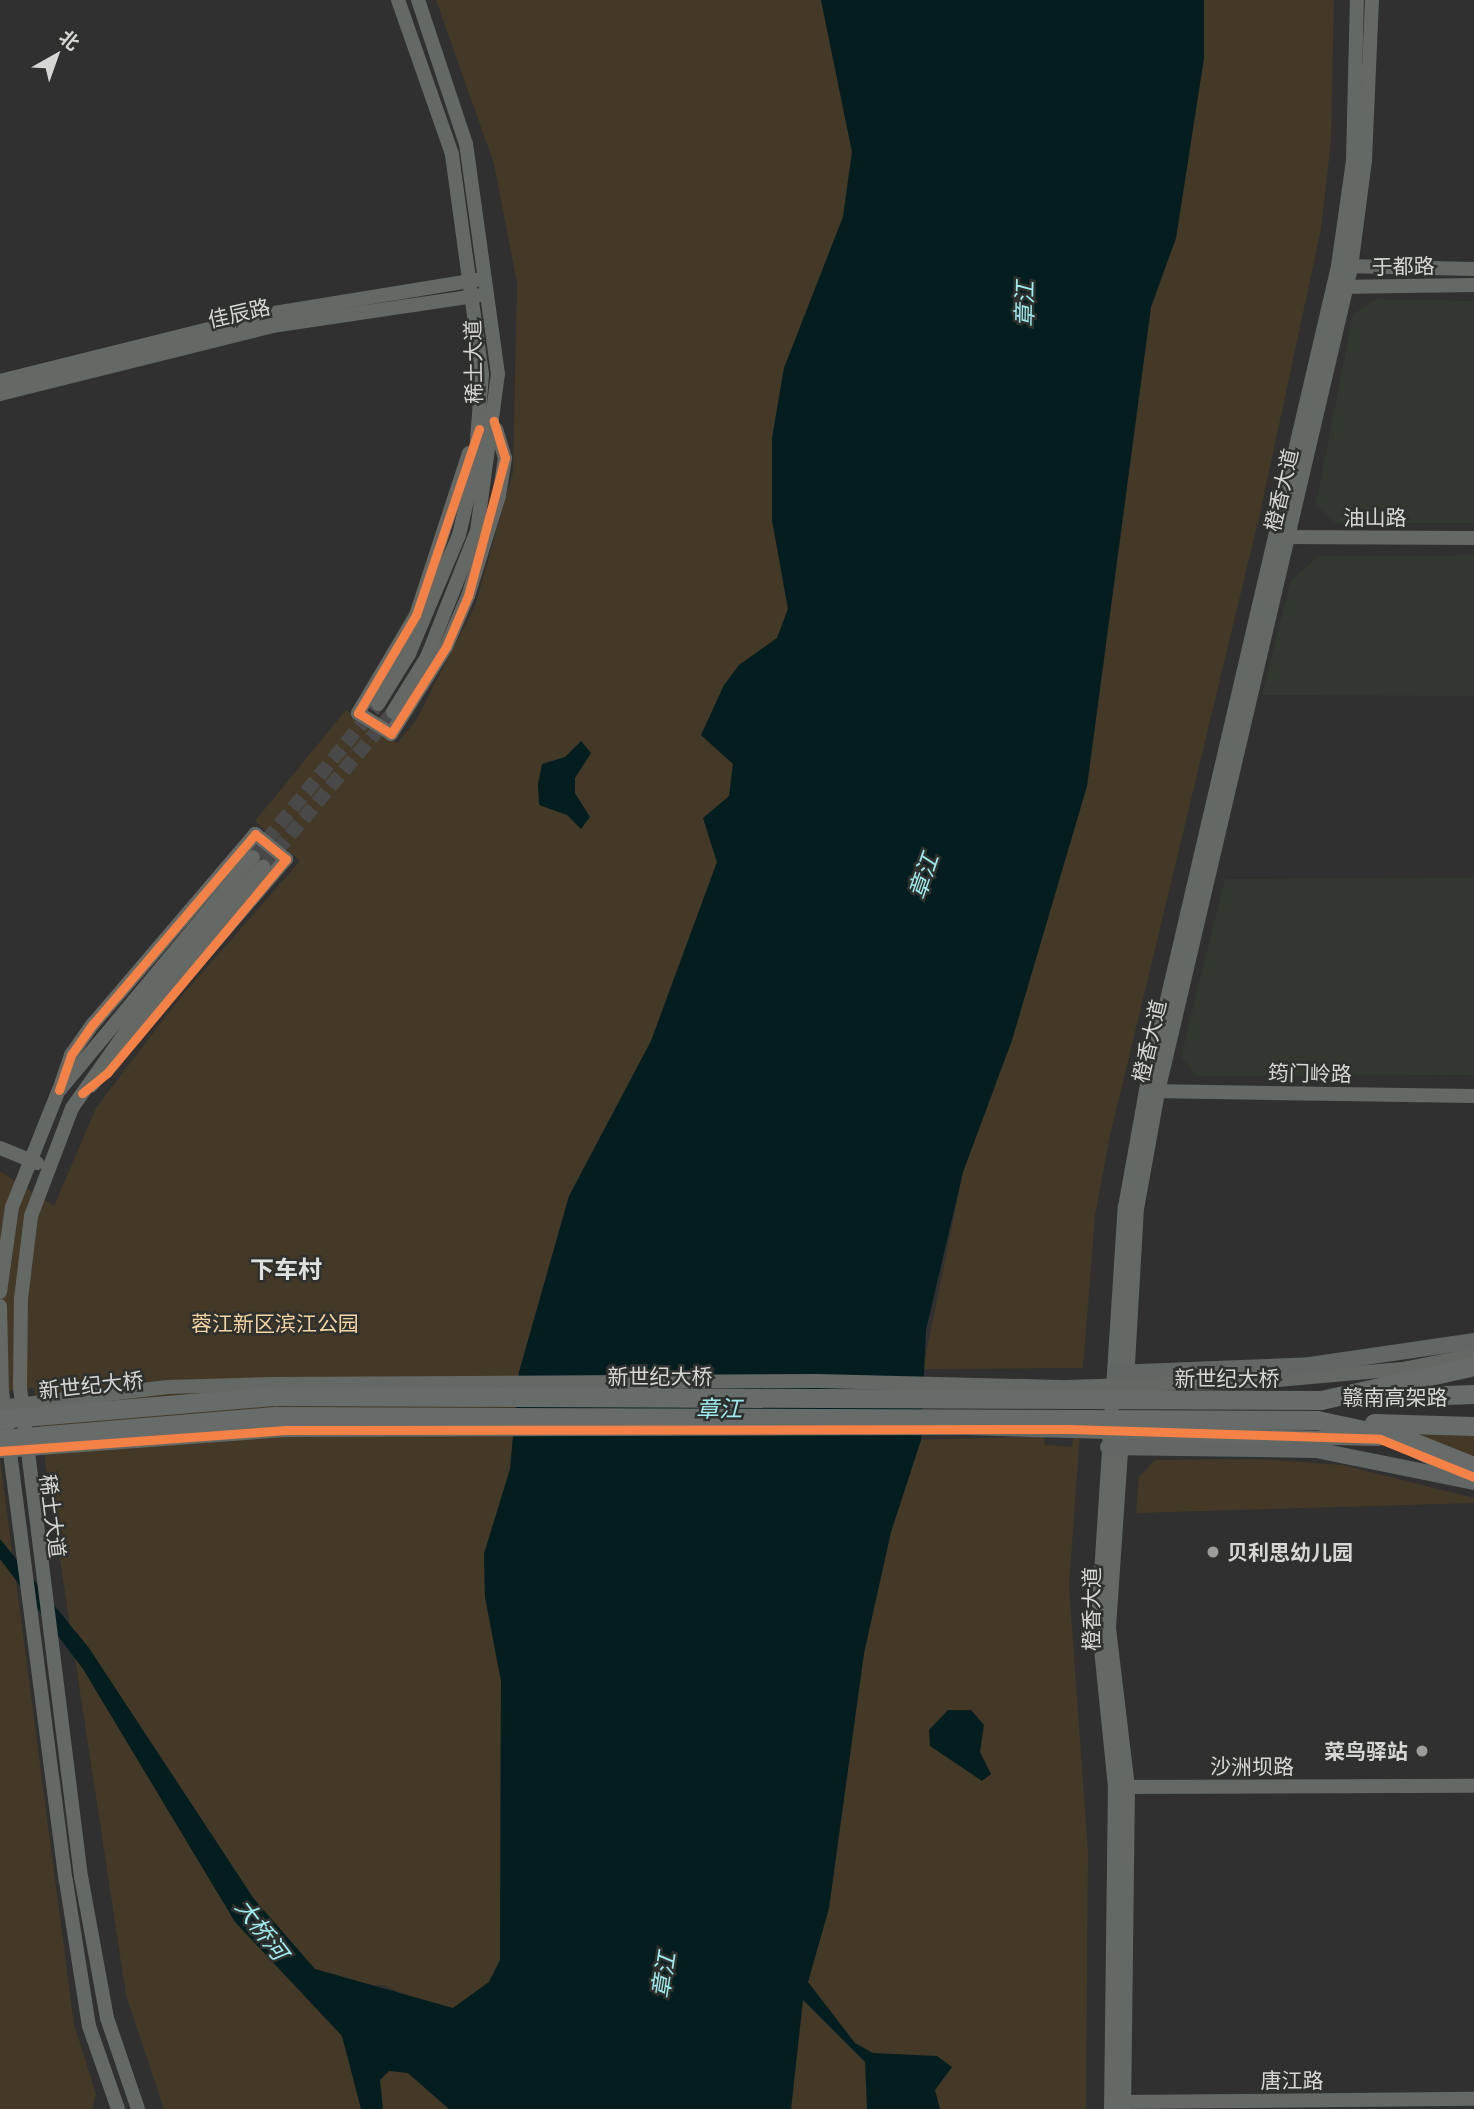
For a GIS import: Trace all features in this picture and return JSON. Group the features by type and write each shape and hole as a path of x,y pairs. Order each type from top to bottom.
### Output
{"highway":[{"path":"1321,1400 1474,1366"},
{"path":"1321,1400 1474,1394"},
{"name":"新世纪大桥","path":"0,1419 275,1396 1321,1400"},
{"name":"赣南高架路","path":"1321,1400 1474,1400"},
{"name":"新世纪大桥","path":"0,1439 276,1416 1317,1420"},
{"name":"赣南高架路","path":"1317,1420 1474,1419"},
{"path":"1317,1420 1474,1426"},
{"path":"1317,1420 1406,1439 1474,1466"}],"main road":[{"name":"稀土大道","path":"377,704 409,654 459,535 479,429 482,374 473,288 452,155 398,0"},
{"name":"稀土大道","path":"393,712 427,657 477,531 494,421 492,295 466,144 418,0"},
{"name":"橙香大道","path":"1345,267 1353,160 1357,0"},
{"name":"橙香大道","path":"1114,2106 1121,1787 1098,1620 1137,1209 1152,1091 1284,537 1345,267 1365,160 1372,0"},
{"path":"1345,267 1474,269"},
{"name":"佳辰路","path":"0,394 272,326 473,288 489,279"},
{"name":"于都路","path":"1339,287 1474,285"},
{"name":"佳辰路","path":"0,381 268,314 473,288 492,295"},
{"path":"479,429 416,615 358,713 391,734 446,647 468,596 505,458 494,421"},
{"name":"油山路","path":"1284,537 1474,538"},
{"path":"59,1090 71,1055 93,1024 255,834 286,859 107,1073 82,1093"},
{"name":"稀土大道","path":"0,1292 12,1207 28,1161 59,1090 258,862 145,1004 82,1093 48,1166 29,1228 20,1389 81,1877 107,2018 138,2109"},
{"name":"筠门岭路","path":"1152,1091 1474,1096"},
{"path":"0,1148 28,1161 48,1166"},
{"name":"稀土大道","path":"0,1306 2,1391 66,1881 89,2026 118,2109"},
{"path":"1121,1373 1310,1365 1474,1340"},
{"path":"0,1407 168,1387 275,1384 817,1381 1068,1387 1278,1380 1402,1369 1474,1355"},
{"path":"0,1451 285,1430 966,1428 1380,1439 1474,1480"},
{"path":"1114,1448 1316,1450 1474,1480"},
{"name":"沙洲坝路","path":"1121,1787 1474,1786"},
{"name":"橙香大道","path":"1114,2106 1114,1898 1121,1787"},
{"name":"唐江路","path":"1114,2106 1474,2099"}],"shaded area":[{"path":"1376,299 1474,301 1474,523 1335,523 1316,505 1353,314"},
{"path":"1474,555 1474,696 1262,695 1291,581 1318,556"},
{"path":"1474,878 1474,1075 1196,1076 1181,1057 1225,879"}],"green space":[{"name":"蓉江新区滨江公园","path":"436,0 821,0 852,152 843,217 784,368 772,438 772,520 788,609 777,638 739,665 701,735 733,764 729,796 708,835 717,862 651,1041 569,1196 519,1372 510,1469 484,1554 485,1597 501,1681 500,1960 489,1982 453,2008 418,2002 384,1985 362,1985 408,2073 449,2109 164,2109 126,1995 34,1388 0,1392 0,1171 54,1206 96,1108 179,999 300,861 255,821 346,710 397,743 415,722 475,606 513,472 517,283 494,164"},
{"path":"1204,0 1334,0 1331,141 1321,229 1261,509 1109,1140 1095,1216 1083,1368 923,1369 963,1172 1012,1040 1087,786 1151,307 1176,238 1204,58"},
{"path":"1074,1432 1080,1433 1069,1586 1088,1852 1086,2109 791,2109 803,1999 829,1908 864,1653 891,1532 921,1440 1044,1436 1045,1445 1072,1447"},
{"path":"1397,1432 1474,1433 1474,1458"},
{"path":"0,1459 74,2024 96,2094 92,2109 0,2109"},
{"path":"1258,1459 1343,1465 1474,1498 1474,1503 1136,1513 1139,1477 1155,1460"}],"water":[{"name":"章江","path":"821,0 1204,0 1204,58 1176,238 1151,307 1087,786 1012,1040 963,1172 926,1330 921,1440 891,1532 864,1653 829,1908 808,1982 855,2043 873,2053 937,2056 952,2067 935,2090 940,2109 867,2109 865,2062 803,2000 791,2109 449,2109 408,2073 389,2071 380,2080 383,2109 361,2109 342,2036 235,1922 83,1669 0,1559 0,1539 89,1648 254,1899 315,1969 453,2008 489,1982 500,1960 501,1681 485,1597 484,1554 510,1469 519,1372 569,1196 651,1041 717,862 703,818 729,796 733,764 701,735 724,685 739,665 777,638 788,609 772,520 772,438 784,368 843,217 852,152"},
{"path":"581,741 591,753 575,778 575,793 590,817 581,829 567,815 539,805 538,784 542,764 565,757"},
{"path":"948,1710 971,1710 984,1725 980,1752 991,1774 982,1781 930,1746 929,1730"}],"tunnel":[{"path":"253,857 378,704"},
{"path":"263,867 393,712"}],"cycle path":[{"path":"479,429 416,615 358,713 391,734 446,647 468,596 505,458 494,421"},
{"path":"59,1090 71,1055 93,1024 255,834 286,859 107,1073 82,1093"},
{"path":"0,1451 285,1430 1069,1429 1380,1439 1474,1477"}],"place":[{"name":"贝利思幼儿园","path":"1213,1552"},
{"name":"菜鸟驿站","path":"1422,1751"}],"district":[{"name":"下车村","path":"286,1269"}],"water label":[{"name":"大桥河","path":"262,1929"}]}
